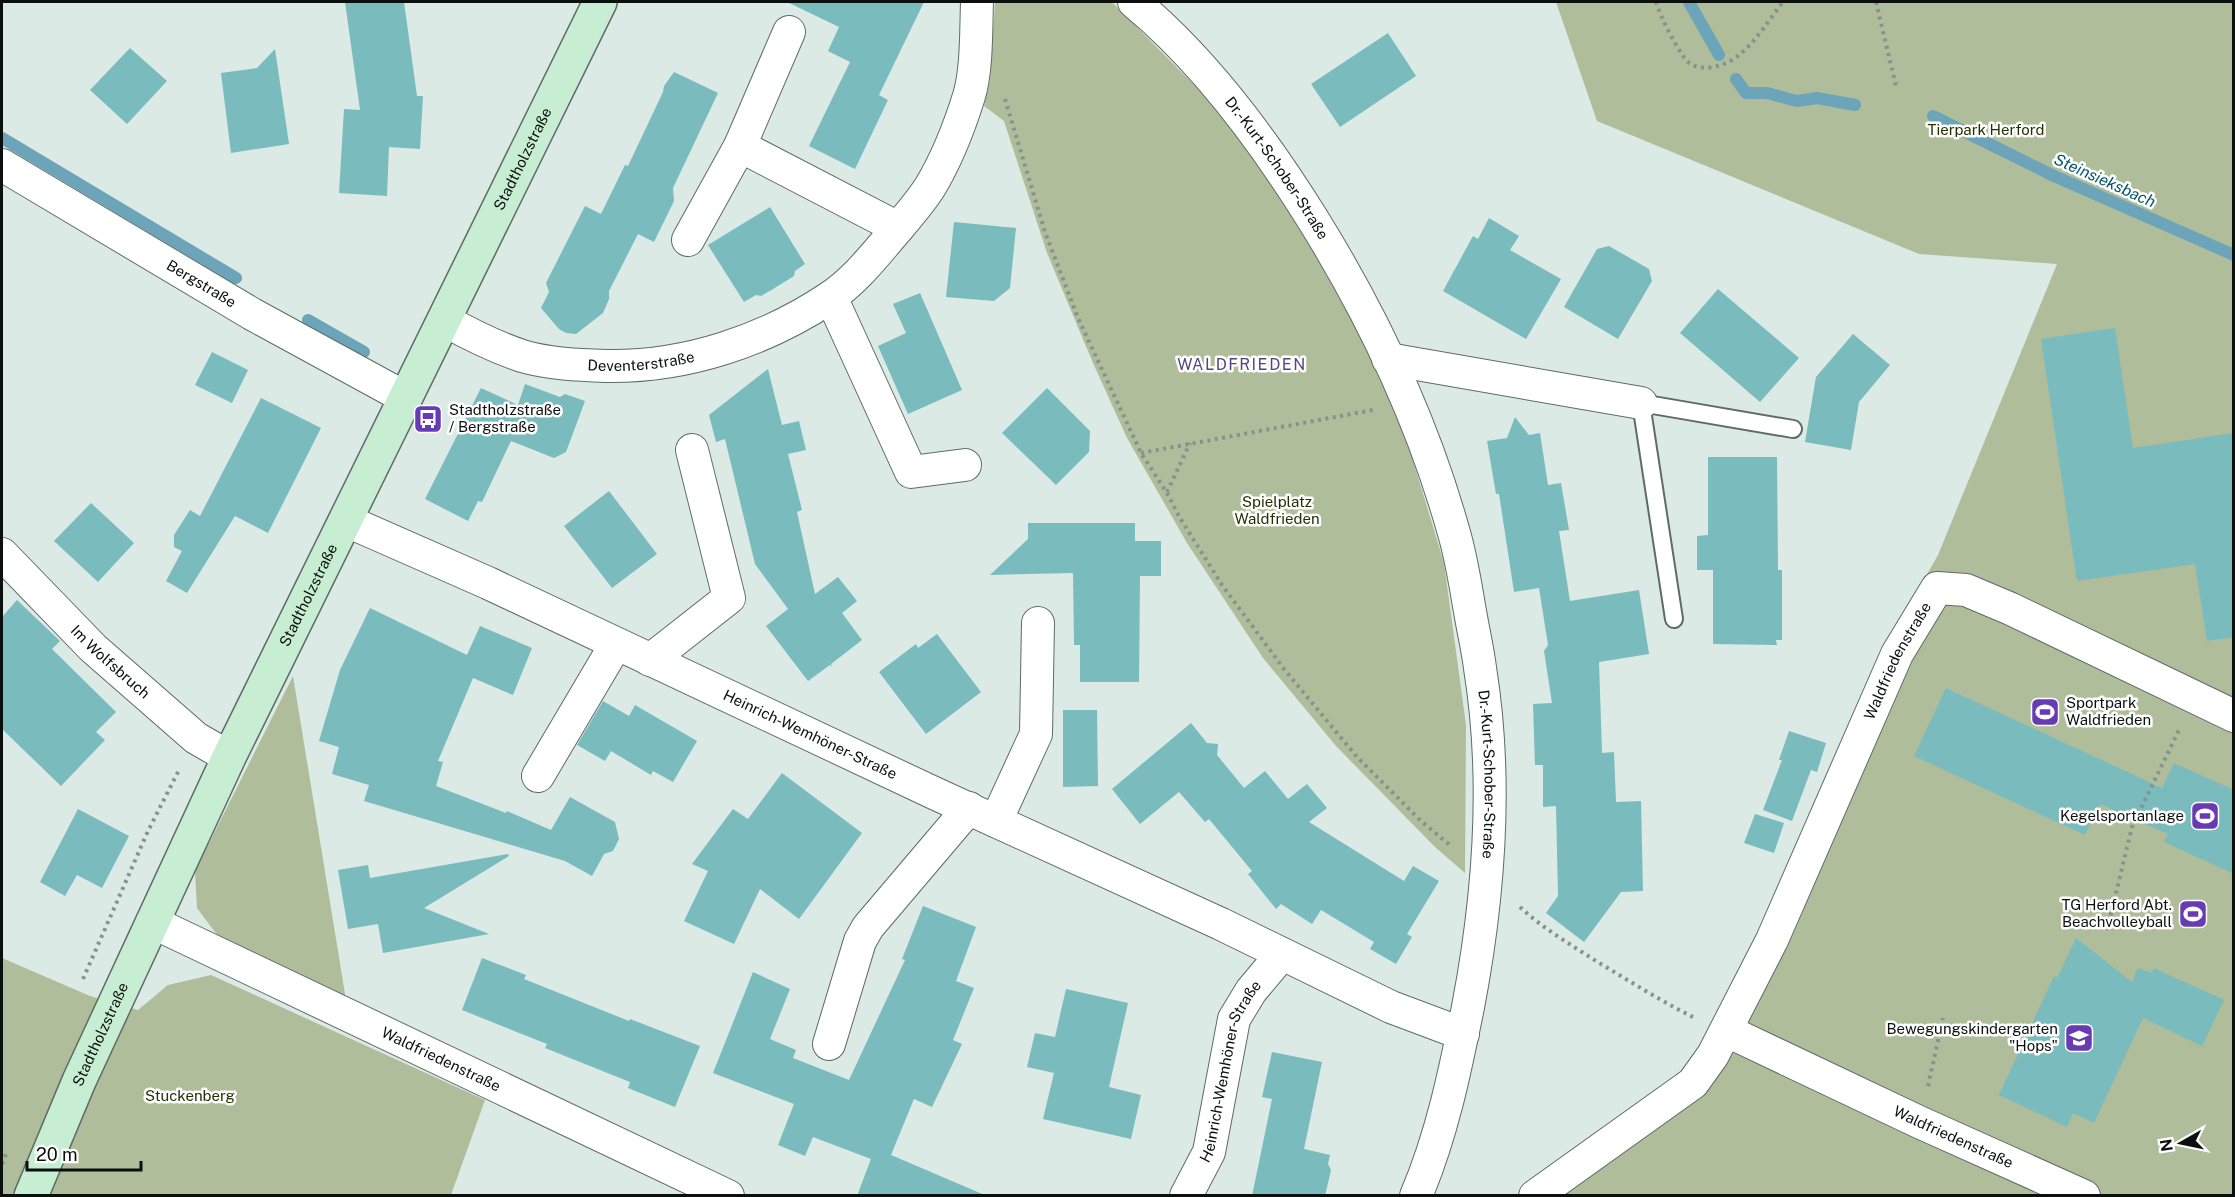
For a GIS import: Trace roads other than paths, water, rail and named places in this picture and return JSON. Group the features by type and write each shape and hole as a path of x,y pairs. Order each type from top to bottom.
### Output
{"street":[{"name":"Stadtholzstraße","path":"31,1196 79,1081 229,758 600,2"},
{"name":"Deventerstraße","path":"444,320 478,339 523,356 577,365 634,366 681,361 738,344 783,324 831,297 866,266 898,228 929,189 952,145 970,94 977,2"},
{"name":"Dr.-Kurt-Schober-Straße","path":"1134,2 1151,16 1214,83 1281,168 1341,266 1409,403 1448,514 1467,592 1481,670 1490,806 1479,946 1449,1098 1432,1158 1416,1196"},
{"path":"688,240 740,146 789,32"},
{"path":"740,146 898,228"},
{"name":"Bergstraße","path":"2,165 252,314 406,398"},
{"path":"831,297 911,472 965,465"},
{"path":"1388,360 1641,403"},
{"path":"650,660 729,598 692,450"},
{"name":"Heinrich-Wemhöner-Straße","path":"346,521 488,584 1391,1007 1462,1035"},
{"name":"Im Wolfsbruch","path":"2,554 93,648 196,738 229,758"},
{"name":"Waldfriedenstraße","path":"1535,1196 1693,1083 1713,1055 1772,940 1897,654 1937,588 1966,590 2002,605 2234,716"},
{"path":"829,1044 860,941 868,927 983,815 1036,734 1038,623"},
{"path":"538,776 616,644"},
{"name":"Waldfriedenstraße","path":"152,922 729,1196"},
{"name":"Heinrich-Wemhöner-Straße","path":"1186,1196 1209,1152 1234,1019 1251,991 1282,954"},
{"name":"Waldfriedenstraße","path":"1727,1031 1919,1122 2084,1196"}],"lane":[{"path":"1674,619 1641,403 1793,429"}],"waterway":[{"name":"Steinsieksbach","path":"1689,2 1719,55"},
{"name":"Steinsieksbach","path":"1736,79 1746,93 1767,93 1797,101 1817,98 1855,105"},
{"name":"Steinsieksbach","path":"1933,116 2054,176 2234,255"},
{"path":"2,138 236,278"},
{"path":"308,320 364,352"}],"place":[{"name":"Stadtholzstraße / Bergstraße","path":"428,419"},
{"name":"Sportpark Waldfrieden","path":"2045,712"},
{"name":"Kegelsportanlage","path":"2205,816"},
{"name":"TG Herford Abt. Beachvolleyball","path":"2193,914"},
{"name":"Bewegungskindergarten \"Hops\"","path":"2079,1038"}],"district":[{"name":"WALDFRIEDEN","path":"1242,364"}],"park label":[{"name":"Tierpark Herford","path":"1986,130"},
{"name":"Spielplatz Waldfrieden","path":"1277,510"},
{"name":"Stuckenberg","path":"190,1096"}]}
